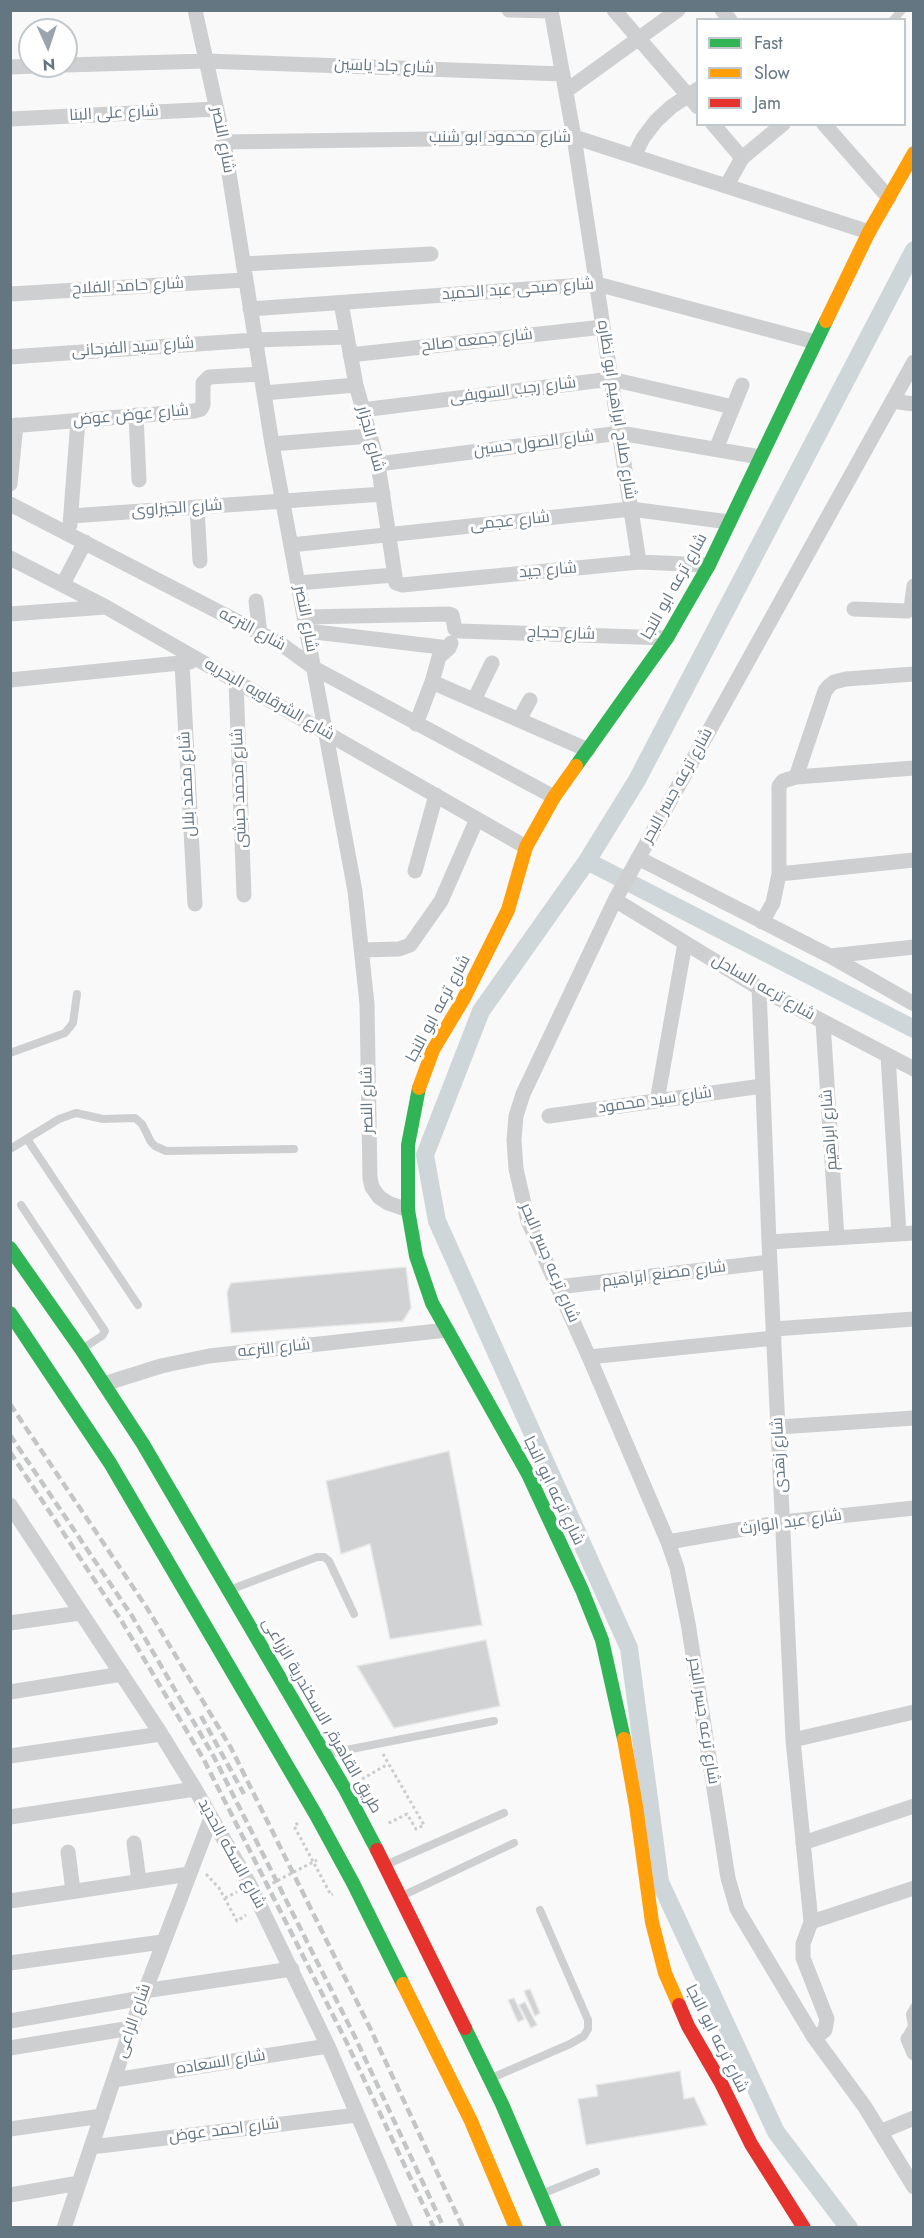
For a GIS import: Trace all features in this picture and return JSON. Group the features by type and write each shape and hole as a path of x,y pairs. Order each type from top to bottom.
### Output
{"main road":[{"name":"شارع ترعه ابو النجا","path":"804,2228 752,2144 688,2026 666,1973 652,1922 636,1806 602,1640 578,1580 528,1474 432,1303 416,1256 408,1210 408,1145 421,1081 433,1050 463,1000 496,937 508,910 526,847 554,797 667,638 709,565 869,232 914,153"},
{"name":"طريق القاهرة, الاسكندرية الزراعى","path":"10,1248 81,1349 143,1444 345,1789 385,1865 489,2079 555,2228"},
{"path":"10,1313 110,1463 316,1815 353,1883 471,2121 516,2228"}],"street":[{"name":"شارع النصر","path":"195,10 224,142 272,444 355,891 367,1004 370,1178 372,1187 379,1197 408,1210"},
{"path":"509,10 551,11"},
{"path":"614,10 694,97 671,107 656,121 643,138 634,156"},
{"path":"566,91 678,10"},
{"name":"شارع صلاح ابراهيم ابو نظاره","path":"551,11 574,136 639,562"},
{"name":"شارع جاد ياسين","path":"78,65 206,61 563,74"},
{"name":"شارع على البنا","path":"10,119 217,109"},
{"path":"715,126 742,158"},
{"path":"727,185 742,158 781,126"},
{"path":"826,126 889,198"},
{"name":"شارع محمود ابو شنب","path":"224,142 574,136 869,232"},
{"path":"243,264 431,254"},
{"name":"شارع حامد الفلاح","path":"10,294 245,280"},
{"name":"شارع صبحى عبد الحميد","path":"250,309 597,284 815,342"},
{"name":"شارع الجزار","path":"341,303 356,386 378,464 394,575"},
{"name":"شارع جمعه صالح","path":"350,355 603,327"},
{"name":"شارع سيد الفرحانى","path":"10,357 255,340 347,337"},
{"name":"شارع ترعه جسر البحر","path":"914,362 615,900 523,1094 516,1116 514,1140 516,1169 528,1221 668,1542 676,1568 688,1623 728,1878 737,1908 813,2036 865,2107 914,2187"},
{"name":"شارع عوض عوض","path":"13,425 201,409 203,383 206,379 261,374"},
{"name":"شارع رجب السويفى","path":"362,410 611,379 733,407"},
{"path":"716,449 742,384"},
{"path":"264,393 356,386"},
{"path":"892,401 914,404"},
{"path":"136,415 139,480"},
{"path":"70,534 78,420"},
{"path":"10,484 13,425"},
{"name":"شارع الصول حسين","path":"378,464 620,433 760,457"},
{"path":"272,444 370,436"},
{"name":"شارع الجيزاوى","path":"71,516 382,494"},
{"name":"شارع الترعه","path":"10,504 290,649 314,668 554,797"},
{"path":"197,508 200,561"},
{"name":"شارع عجمى","path":"291,545 631,509 729,522"},
{"path":"63,584 85,542"},
{"name":"شارع الشرقاويه البحريه","path":"10,558 106,607 526,847"},
{"name":"شارع جيد","path":"394,575 396,583 402,585 639,562 709,565"},
{"path":"298,583 394,575"},
{"path":"854,609 910,610 914,586"},
{"path":"256,601 260,634"},
{"path":"10,614 106,607"},
{"path":"306,624 403,615 450,614 455,629 449,648 439,657 416,724"},
{"path":"403,615 405,643"},
{"path":"306,624 405,643 449,648"},
{"name":"شارع حجاج","path":"455,629 667,638"},
{"path":"10,680 200,661"},
{"name":"شارع محمد بلال","path":"182,663 195,904"},
{"path":"474,700 492,663"},
{"path":"796,777 825,691 840,680 914,674"},
{"name":"شارع محمد حبشى","path":"236,681 244,895"},
{"path":"432,682 588,750"},
{"path":"519,720 530,700"},
{"path":"762,922 773,903 779,874 777,797 779,786 783,781 796,777 914,768"},
{"path":"415,871 436,795"},
{"path":"362,950 399,949 410,945 441,901 477,819"},
{"path":"638,858 830,956 914,1004"},
{"path":"779,874 914,860"},
{"name":"شارع ترعه الساحل","path":"615,900 759,988 914,1069"},
{"path":"657,1101 685,943"},
{"path":"830,956 914,947"},
{"name":"شارع زهدى","path":"759,988 793,1740 811,1922"},
{"name":"شارع ابراهيم","path":"823,1022 837,1238"},
{"path":"769,1242 906,1234 888,1056"},
{"name":"شارع سيد محمود","path":"549,1116 762,1086"},
{"name":"شارع مصنع ابراهيم","path":"558,1287 770,1262"},
{"path":"589,1357 914,1319"},
{"name":"شارع الترعه","path":"104,1384 160,1366 208,1356 447,1330"},
{"path":"779,1427 914,1418"},
{"name":"شارع السكه الحديد","path":"10,1505 161,1734 250,1885 328,2046 406,2228"},
{"name":"شارع عبد الوارث","path":"668,1542 783,1522 914,1508"},
{"path":"10,1623 80,1613"},
{"path":"10,1692 122,1674"},
{"path":"793,1740 914,1712"},
{"path":"10,1756 161,1734"},
{"path":"10,1817 195,1789"},
{"path":"803,1843 914,1806"},
{"name":"شارع الراعى","path":"64,2228 131,2028 211,1818"},
{"path":"134,1843 139,1881"},
{"path":"68,1852 73,1892"},
{"path":"10,1901 139,1881 191,1869"},
{"path":"813,2036 825,2030 826,2019 803,1958 803,1944 811,1922 914,1888"},
{"path":"10,1963 162,1942"},
{"path":"10,2021 292,1969"},
{"path":"10,2049 131,2028"},
{"name":"شارع السعاده","path":"114,2080 328,2046"},
{"name":"شارع احمد عوض","path":"91,2147 357,2115"},
{"path":"10,2129 102,2116"},
{"path":"880,2132 914,2118"},
{"path":"10,2195 79,2183"}],"lane":[{"path":"10,1053 65,1033 73,1023 76,994"},
{"path":"10,1149 59,1119 76,1113 103,1119 135,1118 142,1124 151,1142 166,1151 294,1149"},
{"path":"27,1139 138,1305"},
{"path":"21,1205 105,1331 102,1336 81,1349"},
{"path":"229,1590 317,1557 324,1557 329,1561 354,1614"},
{"path":"325,1755 494,1721"},
{"path":"385,1865 504,1813"},
{"path":"400,1897 514,1843"},
{"path":"489,2079 570,2044 584,2036 588,2029 588,2020 540,1910"},
{"path":"911,2046 908,2033 912,2026 910,2014 914,2007"},
{"path":"541,2194 596,2172"}],"path":[{"path":"377,1744 424,1825 416,1829 407,1814"},
{"path":"345,1789 389,1764"},
{"path":"294,1826 331,1895"},
{"path":"191,1869 212,1879 237,1921 246,1916 242,1909"}],"building":[{"path":"406,1267 411,1308 403,1321 231,1333 227,1292 231,1283"},
{"path":"449,1451 482,1625 390,1639 370,1544 341,1554 326,1481"},
{"path":"486,1640 500,1706 394,1728 357,1666"},
{"path":"530,1989 540,2013 535,2016 524,1991"},
{"path":"514,1998 524,2019 518,2022 508,2000"},
{"path":"525,2002 537,2025 531,2028 519,2005"},
{"path":"680,2071 684,2099 694,2097 707,2125 586,2145 578,2099 598,2096 596,2085"}],"waterway":[{"path":"849,2228 776,2132 660,1882 629,1648 437,1221 425,1155 481,1011 587,861 637,780 914,250"},
{"path":"587,861 914,1029"}],"railway":[{"path":"10,1404 147,1608 231,1748 370,2028 463,2228"},
{"path":"10,1435 132,1616 214,1757 355,2037 444,2228"},
{"path":"10,1452 121,1620 204,1760 346,2041 434,2228"},
{"path":"201,1716 244,1794"}],"traffic: fast":[{"path":"576,766 667,638 709,565 826,321"},
{"path":"419,1088 408,1145 408,1210 416,1256 432,1303 528,1474 582,1590 602,1640 624,1739"},
{"path":"10,1248 81,1349 143,1444 345,1789 377,1850"},
{"path":"10,1313 110,1463 316,1815 403,1984"},
{"path":"465,2028 502,2104 555,2228"}],"traffic: slow":[{"path":"826,321 869,232 914,153"},
{"path":"419,1088 433,1050 463,1000 508,910 526,847 554,797 576,766"},
{"path":"624,1739 652,1922 665,1973 679,2005"},
{"path":"403,1984 471,2121 516,2228"}],"traffic: jam":[{"path":"377,1850 465,2028"},
{"path":"679,2005 751,2144 804,2228"}]}
